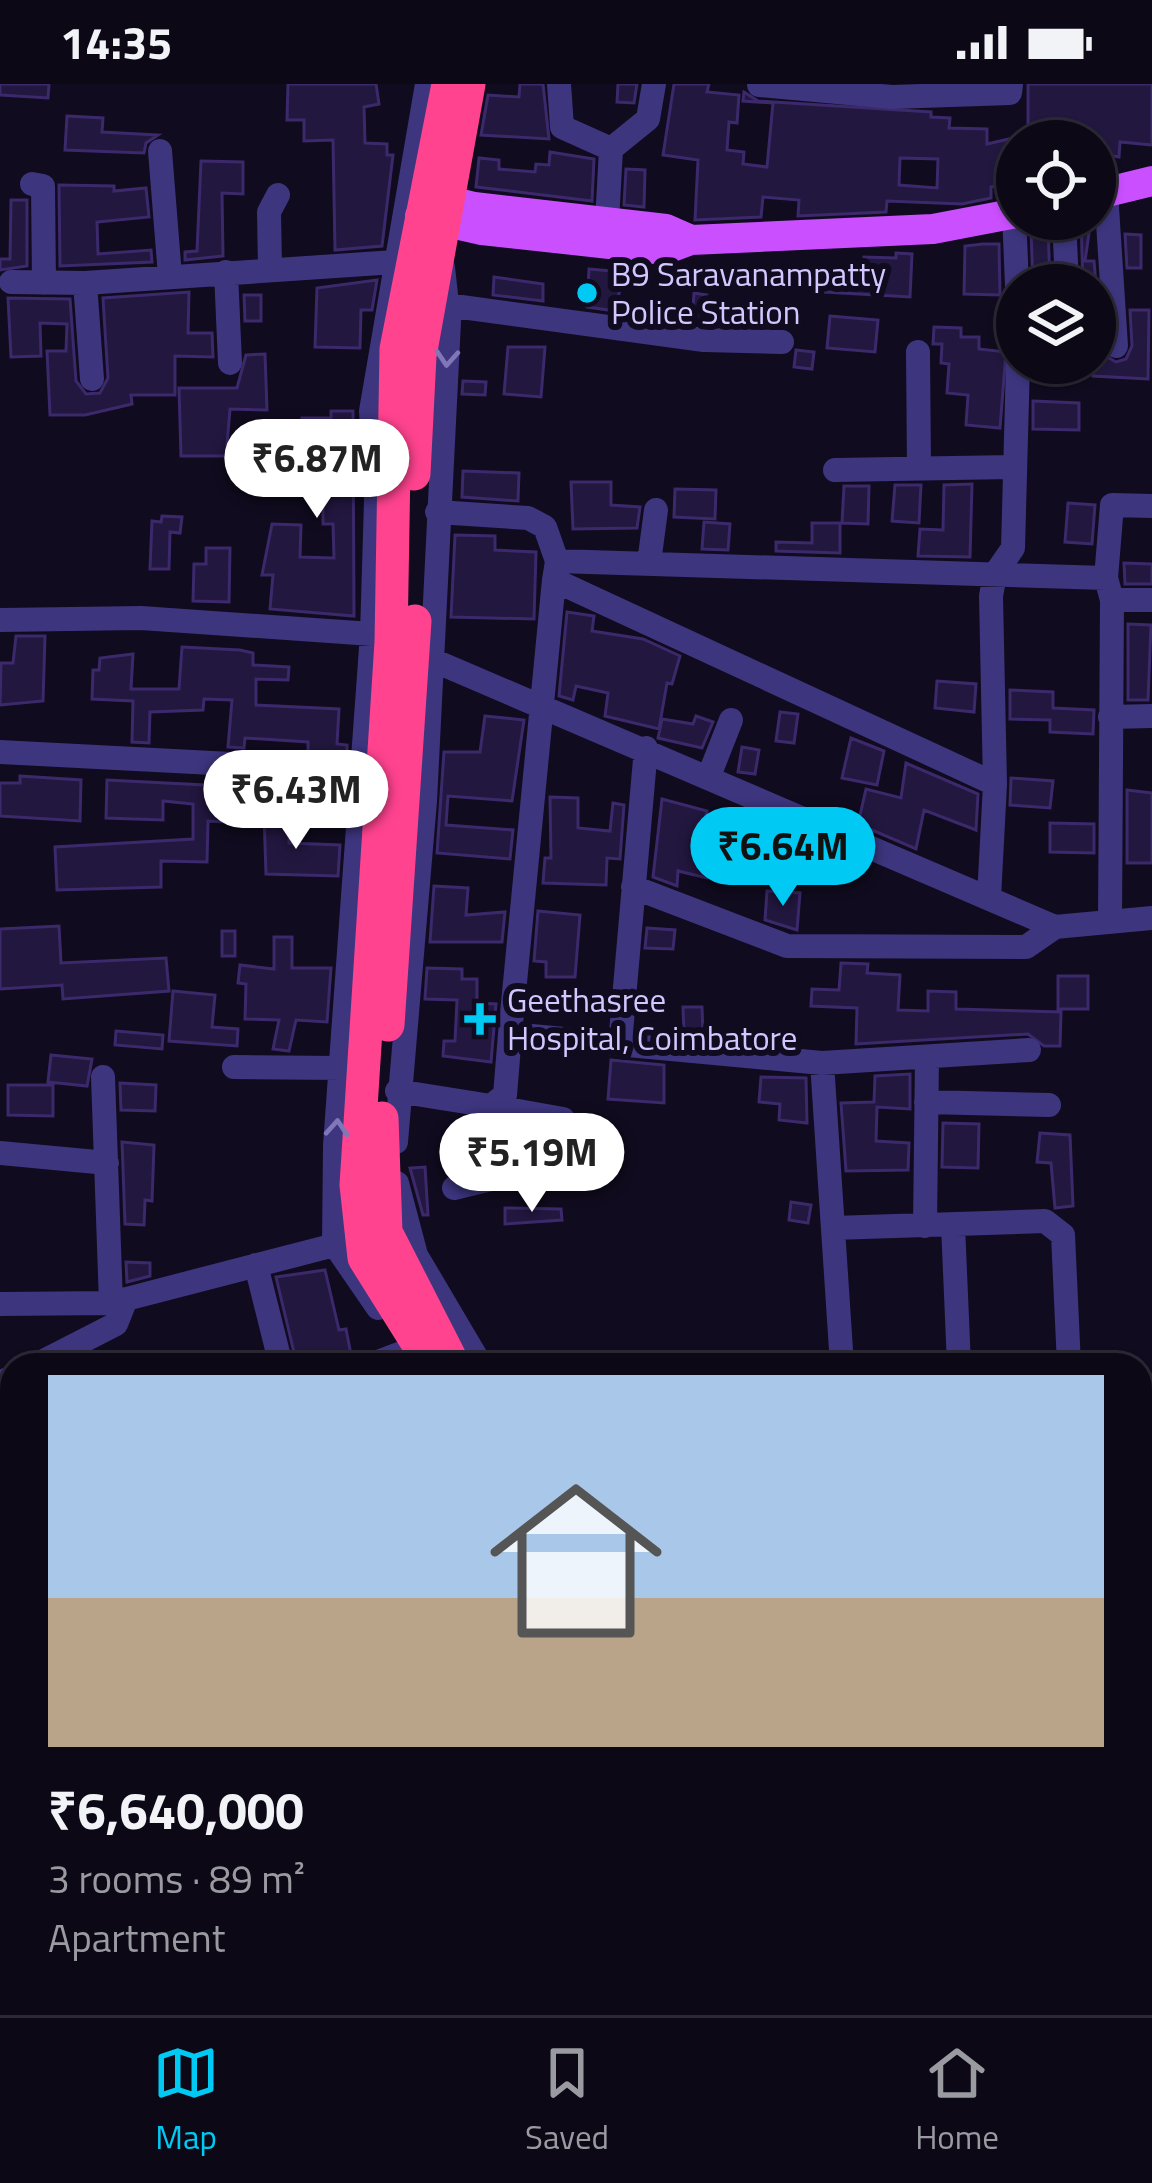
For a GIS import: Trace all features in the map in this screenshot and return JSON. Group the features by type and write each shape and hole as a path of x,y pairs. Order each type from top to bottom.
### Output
{"highway":[{"path":"435,215 448,84"},
{"path":"414,1353 364,1258 356,1185 401,646 396,349 470,84"},
{"path":"360,1238 445,1353"}],"main road":[{"path":"1116,190 1152,181"},
{"path":"435,215 607,222 666,229 691,240"},
{"path":"435,215 664,250 691,240 933,230 996,217"}],"street":[{"path":"427,84 371,411 376,501 425,801 397,1091 399,1204 437,1294 474,1353"},
{"path":"559,84 562,127 611,149"},
{"path":"607,222 611,149 648,119 654,84"},
{"path":"759,86 942,98 1010,93 1011,84"},
{"path":"160,151 170,276"},
{"path":"32,184 43,186 44,283"},
{"path":"270,268 269,212 278,195"},
{"path":"0,1304 118,1301 360,1238 342,1068 365,771 436,512 448,305 435,215"},
{"path":"11,282 85,283 395,262"},
{"path":"226,272 230,363"},
{"path":"85,283 92,379"},
{"path":"448,305 704,340 782,342"},
{"path":"918,352 919,469"},
{"path":"989,898 995,784 995,574 1013,548 1017,384"},
{"path":"835,470 1012,467"},
{"path":"1110,922 1112,505 1152,506"},
{"path":"649,563 656,510"},
{"path":"436,512 528,518 544,527 555,570 505,1095 491,1106"},
{"path":"555,570 649,563 995,574 1109,589 1152,600"},
{"path":"555,570 995,784"},
{"path":"0,620 141,618 401,646 1054,927"},
{"path":"1110,717 1152,716"},
{"path":"709,776 731,720"},
{"path":"620,1044 646,748"},
{"path":"0,752 365,771"},
{"path":"634,886 787,946 1026,946 1054,927 1152,918"},
{"path":"510,1034 822,1063 1029,1050"},
{"path":"925,1226 927,1057"},
{"path":"822,1063 841,1353"},
{"path":"233,1067 342,1068"},
{"path":"59,1353 116,1324 103,1077"},
{"path":"397,1091 563,1120 536,1168 454,1188"},
{"path":"926,1102 1049,1105"},
{"path":"0,1153 107,1163"},
{"path":"833,1228 1045,1221 1057,1226 1063,1235 1068,1353"},
{"path":"952,1225 958,1353"},
{"path":"256,1265 278,1353"}],"building":[{"path":"0,84 49,84 48,98 0,95"},
{"path":"288,84 376,84 379,104 364,107 365,143 387,144 387,155 393,155 382,246 335,250 333,140 304,141 304,120 287,120"},
{"path":"520,84 543,84 549,139 481,135 488,95 519,97"},
{"path":"618,84 637,84 634,103 617,102"},
{"path":"674,84 709,84 707,92 739,95 737,123 729,122 727,150 744,152 743,164 767,167 773,103 743,101 744,92 758,101 931,112 931,117 950,118 949,128 987,129 987,144 996,142 996,186 991,187 991,198 962,204 887,201 886,212 798,216 799,200 763,197 761,217 695,220 698,160 663,155","holes":["900,158 938,159 937,188 899,185"]},
{"path":"1028,84 1152,84 1152,145 1120,142 1119,157 1116,120 1028,120"},
{"path":"67,116 103,118 102,132 158,135 146,143 144,153 65,150"},
{"path":"550,152 594,159 592,201 476,187 479,158 499,160 499,169 535,172 536,164 549,165"},
{"path":"201,161 243,162 243,194 222,193 223,256 185,260 185,252 197,251"},
{"path":"626,169 645,170 644,207 624,205"},
{"path":"59,185 114,186 114,191 146,188 149,217 97,222 98,254 151,250 152,262 60,266"},
{"path":"11,200 27,200 27,266 0,270 0,259 10,259"},
{"path":"1125,234 1141,235 1141,268 1127,268"},
{"path":"1031,240 1048,240 1049,264 1032,264"},
{"path":"1082,240 1088,240 1085,261 1094,264 1082,264"},
{"path":"999,244 996,295 964,294 965,246"},
{"path":"896,253 912,254 910,297 825,292 826,270 863,271 864,257 896,258"},
{"path":"589,269 624,272 615,311 587,307"},
{"path":"494,277 543,284 543,301 493,295"},
{"path":"377,280 372,310 361,310 360,348 315,347 317,288"},
{"path":"189,292 188,333 212,333 213,357 175,356 175,395 131,395 132,404 85,415 50,415 47,351 66,351 67,324 40,323 41,356 11,357 8,298 70,299 76,381 86,394 100,393 108,378 103,298"},
{"path":"694,293 707,295 706,315 728,316 727,324 692,322"},
{"path":"244,295 261,295 261,321 245,321"},
{"path":"1130,310 1149,310 1148,379 1116,377 1116,362 1126,359 1132,346"},
{"path":"830,316 878,320 875,352 827,348"},
{"path":"934,327 961,328 961,337 979,337 979,349 996,351 996,384 1003,384 1000,428 966,425 968,395 947,393 949,364 941,363 942,344 933,344"},
{"path":"508,347 545,347 541,397 504,394"},
{"path":"796,350 814,352 812,369 794,367"},
{"path":"265,354 267,410 230,409 226,456 181,456 179,388 237,388 246,355"},
{"path":"463,381 486,382 485,395 462,394"},
{"path":"1033,401 1079,403 1079,430 1033,429"},
{"path":"331,411 353,411 354,616 270,609 273,575 262,575 272,524 301,525 300,557 334,558 333,524 323,524 323,466 287,465 287,450 249,450 249,439 288,438 288,430 302,431 302,418 331,418"},
{"path":"463,471 519,473 518,501 462,497"},
{"path":"571,482 611,482 611,505 640,507 637,528 573,529"},
{"path":"972,484 970,557 918,556 920,529 943,530 944,485"},
{"path":"895,485 921,485 919,523 892,521"},
{"path":"844,486 869,486 868,524 842,523"},
{"path":"675,489 716,490 715,519 674,517"},
{"path":"1068,503 1095,505 1092,544 1065,542"},
{"path":"162,516 182,517 180,533 170,532 169,569 150,569 152,521 161,522"},
{"path":"704,522 730,524 728,550 702,549"},
{"path":"812,523 840,523 840,553 776,551 776,542 812,543"},
{"path":"455,535 495,536 495,550 536,552 534,619 451,617"},
{"path":"206,548 230,548 229,602 193,601 194,564 206,564"},
{"path":"1124,563 1152,564 1152,584 1125,584"},
{"path":"567,612 594,616 592,631 643,639 680,656 672,684 667,683 659,729 605,716 608,693 576,686 573,700 559,696"},
{"path":"1128,624 1151,625 1148,700 1128,700"},
{"path":"16,636 45,636 43,701 0,705 1,663 13,663"},
{"path":"182,647 240,650 253,653 253,665 289,667 288,680 256,679 256,705 339,709 337,744 347,745 347,754 308,752 308,742 245,738 244,748 228,747 232,700 204,699 203,710 150,712 149,743 132,742 133,701 92,699 93,670 99,670 100,658 133,654 131,689 179,689"},
{"path":"937,681 976,684 974,712 935,708"},
{"path":"1010,690 1053,692 1053,708 1094,710 1093,734 1050,732 1050,720 1010,719"},
{"path":"780,712 798,714 794,743 776,741"},
{"path":"485,716 524,720 512,801 448,796 446,825 513,830 510,859 437,853 444,752 480,752"},
{"path":"696,716 713,722 702,748 658,738 662,719 693,724"},
{"path":"851,738 884,751 877,785 842,778"},
{"path":"742,747 759,750 755,774 738,772"},
{"path":"906,763 978,794 976,830 924,810 916,849 858,824 866,789 901,798"},
{"path":"20,776 81,780 80,821 0,816 0,783 20,783"},
{"path":"1011,778 1053,781 1050,808 1010,805"},
{"path":"107,780 224,786 224,822 208,821 207,862 161,861 161,887 57,890 55,847 193,839 193,804 163,801 163,820 106,818"},
{"path":"1127,790 1152,793 1152,863 1127,863"},
{"path":"550,797 578,798 578,828 610,831 613,803 624,805 620,859 607,858 606,885 543,883 545,858 551,858"},
{"path":"662,799 707,811 698,844 714,848 707,878 678,871 677,886 653,877"},
{"path":"289,814 289,843 340,845 338,876 266,874 264,815"},
{"path":"1050,823 1094,824 1094,853 1050,852"},
{"path":"434,886 468,888 466,915 505,912 502,942 430,942"},
{"path":"767,891 800,893 797,930 765,920"},
{"path":"538,911 580,915 575,977 546,977 546,962 534,961"},
{"path":"59,926 61,963 166,958 169,991 63,999 62,985 0,989 0,929"},
{"path":"647,928 675,930 673,949 645,948"},
{"path":"222,931 235,931 235,956 222,956"},
{"path":"274,937 292,937 292,968 331,968 327,1022 296,1020 289,1051 273,1049 279,1020 245,1019 246,984 238,983 240,965 274,969"},
{"path":"841,963 868,964 867,973 900,975 898,1010 928,1011 928,991 956,992 956,1009 1061,1012 1060,1046 1044,1046 1028,1034 856,1044 857,1008 811,1006 812,989 839,990"},
{"path":"427,968 462,969 462,979 477,979 477,1003 496,1004 491,1062 443,1056 444,1041 455,1041 457,1000 425,999"},
{"path":"1058,976 1088,976 1088,1009 1058,1009"},
{"path":"173,991 215,995 212,1027 238,1029 237,1046 169,1041"},
{"path":"683,1007 702,1007 703,1035 684,1034"},
{"path":"116,1031 163,1035 162,1049 115,1045"},
{"path":"51,1055 92,1059 87,1086 48,1082"},
{"path":"611,1060 664,1065 664,1103 608,1099"},
{"path":"910,1074 910,1109 877,1107 876,1141 909,1143 908,1170 846,1171 841,1103 874,1102 875,1076"},
{"path":"761,1077 806,1078 807,1123 779,1120 780,1104 759,1102"},
{"path":"120,1083 156,1085 155,1111 121,1110"},
{"path":"8,1085 53,1085 53,1116 8,1115"},
{"path":"490,1123 505,1125 504,1146 490,1146"},
{"path":"943,1123 979,1124 978,1168 942,1167"},
{"path":"1040,1133 1070,1135 1073,1206 1055,1208 1051,1163 1037,1162"},
{"path":"122,1142 154,1145 152,1201 145,1200 144,1225 125,1224"},
{"path":"425,1167 428,1215 423,1215 410,1168"},
{"path":"791,1202 811,1205 808,1223 789,1220"},
{"path":"505,1208 561,1209 562,1220 505,1224"},
{"path":"126,1262 150,1263 150,1276 127,1282"},
{"path":"325,1270 339,1330 346,1329 351,1353 294,1353 276,1277"}],"place":[{"name":"B9 Saravanampatty Police Station","path":"587,293"},
{"name":"Geethasree Hospital, Coimbatore","path":"480,1019"}]}
